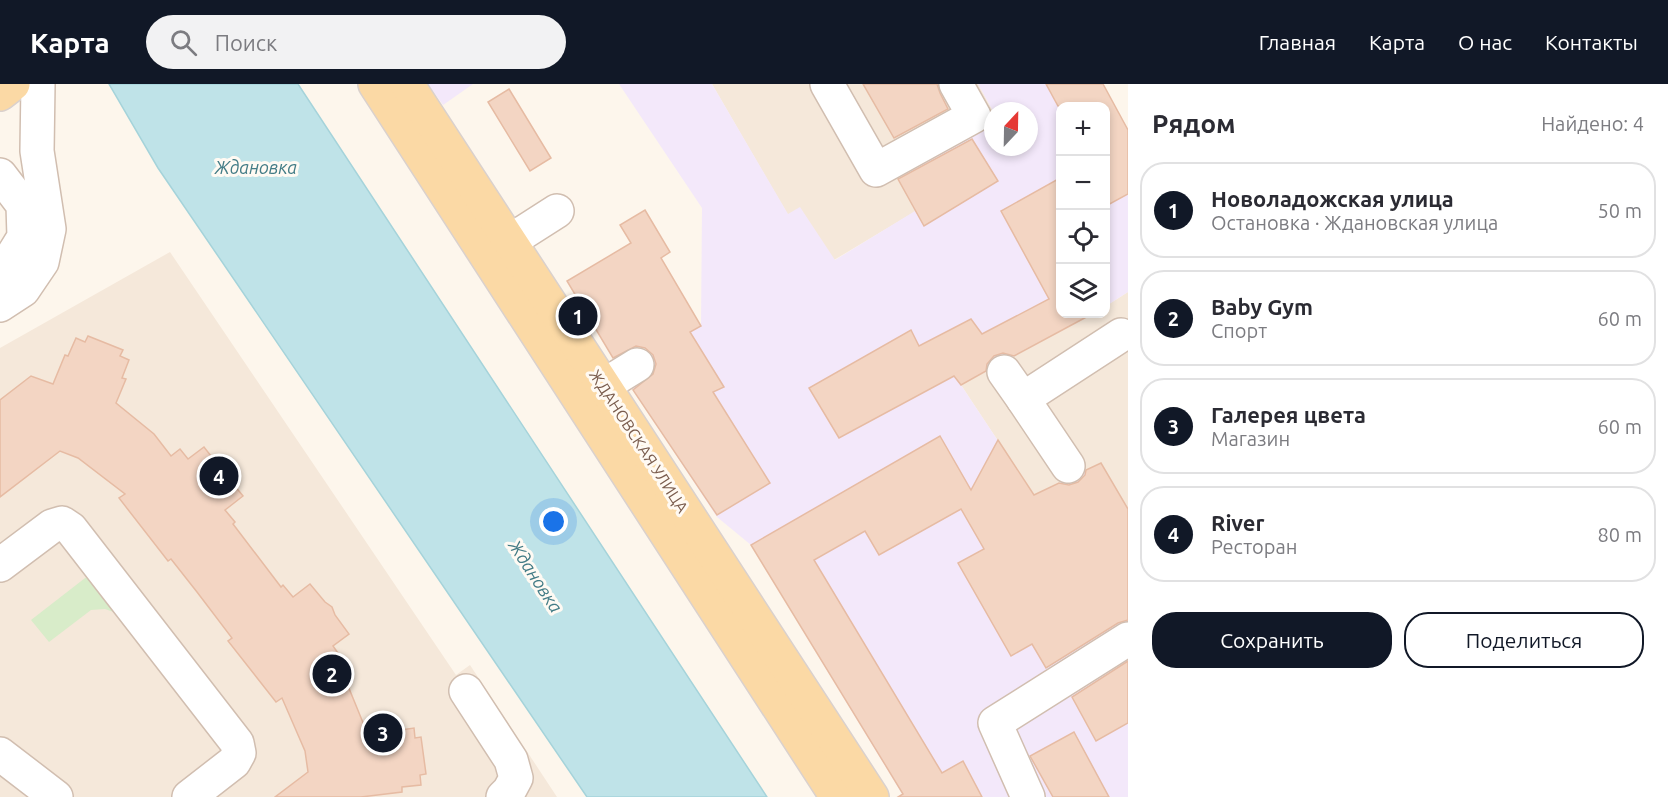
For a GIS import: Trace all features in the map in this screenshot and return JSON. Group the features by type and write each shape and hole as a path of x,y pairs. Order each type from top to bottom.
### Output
{"main road":[{"path":"0,93 14,84"},
{"name":"ЖДАНОВСКАЯ УЛИЦА","path":"375,84 837,797"},
{"name":"ЖДАНОВСКАЯ УЛИЦА","path":"407,84 872,797"}],"street":[{"path":"0,305 23,290 42,262 49,229 37,151 38,84"},
{"path":"827,84 876,170 974,116 956,84"},
{"path":"0,175 23,205 24,237 0,271"},
{"path":"510,241 557,211"},
{"path":"1023,399 1126,338"},
{"path":"603,386 637,365"},
{"path":"1004,372 1068,466"},
{"path":"0,565 52,526 62,523 72,529 237,743 239,753 234,762 189,797"},
{"path":"1028,797 995,723 1128,639"},
{"path":"466,691 511,760 516,778 503,797"},
{"path":"0,754 56,797"}],"shaded area":[{"path":"428,84 473,84 443,105"},
{"path":"619,84 712,84 788,214 800,207 835,260 915,211 897,177 968,132 984,124 984,156 1038,156 1038,102 988,102 978,84 1103,84 1128,130 1128,292 1110,303 1110,102 1056,102 1056,318 1085,318 961,385 1034,495 1101,463 1128,509 1128,797 904,797 751,545 717,517 622,373 701,326 702,208"},
{"path":"712,84 978,84 988,102 984,102 984,124 968,132 898,177 916,211 834,260 800,208 788,215"},
{"path":"170,252 456,675 470,665 557,797 0,797 0,348"},
{"path":"1128,292 1128,509 1101,463 1034,495 961,385 1085,318 1110,318 1110,303"}],"green space":[{"path":"89,575 119,614 105,609 91,610 49,642 31,620"}],"water":[{"name":"Ждановка","path":"109,84 298,84 767,797 587,797 158,168"}],"building":[{"path":"863,84 937,84 948,109 894,138"},
{"path":"1046,84 1103,84 1128,130 1128,194 1110,204 1110,102 1056,102"},
{"path":"509,89 551,158 530,171 488,102"},
{"path":"972,139 998,181 924,226 898,179"},
{"path":"1056,180 1056,318 1085,318 1014,356 1003,353 994,356 987,364 986,371 961,385 954,376 839,438 809,388 911,330 919,346 971,319 982,334 1049,299 1001,211"},
{"path":"645,210 670,252 661,258 701,326 690,332 724,387 713,392 770,483 717,515 633,390 653,374 656,364 653,355 645,348 636,346 613,358 567,281 631,243 620,225"},
{"path":"88,336 123,350 120,356 129,360 122,378 126,379 116,403 154,434 171,456 180,449 188,459 204,447 218,465 226,470 229,479 243,496 225,510 281,587 283,585 293,597 310,584 332,607 349,634 333,646 340,656 331,664 348,686 366,730 393,726 394,731 414,728 415,738 421,737 426,774 420,775 421,785 402,787 402,792 361,797 275,797 308,772 305,751 282,698 276,702 228,641 232,638 197,592 171,559 168,561 119,498 125,494 78,458 60,451 0,497 0,400 31,376 53,384 65,355 68,356 76,338 85,342"},
{"path":"940,436 971,490 998,440 1034,495 1059,483 1069,485 1078,482 1085,475 1086,470 1101,463 1128,509 1128,620 1118,623 1046,668 1032,644 1011,656 958,563 984,549 961,509 879,555 865,531 814,560 942,773 963,761 982,797 898,797 903,794 751,545"},
{"path":"1128,661 1128,723 1096,741 1072,697"},
{"path":"1074,732 1109,797 1053,797 1030,756"}],"place":[{"name":"Новоладожская улица","path":"578,316"},
{"name":"River","path":"219,476"},
{"name":"Baby Gym","path":"332,674"},
{"name":"Галерея цвета","path":"383,733"}]}
